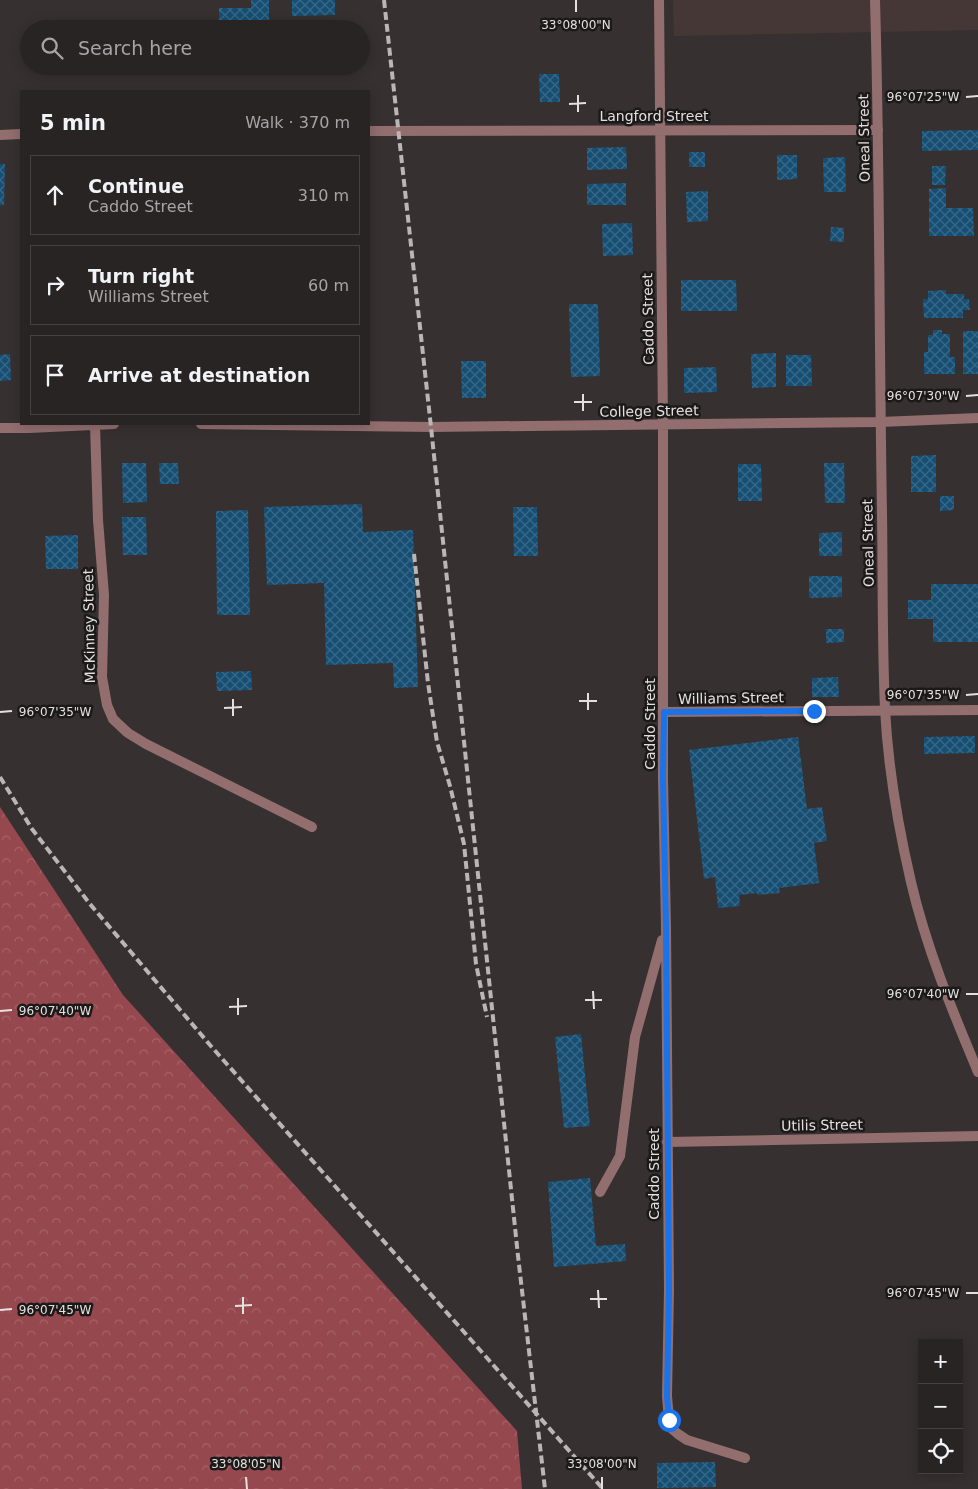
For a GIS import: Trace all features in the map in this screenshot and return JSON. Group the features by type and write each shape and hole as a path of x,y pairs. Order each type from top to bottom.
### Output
{"street":[{"name":"Caddo Street","path":"659,0 663,424 663,778 669,1280 667,1396 669,1420 672,1429 687,1440 745,1458"},
{"name":"Oneal Street","path":"875,0 885,710 890,764 911,882 925,935 955,1017 978,1072"},
{"name":"Langford Street","path":"370,130 878,130"},
{"path":"0,135 20,134"},
{"name":"College Street","path":"278,425 431,427 880,422 978,418"},
{"path":"0,428 95,425"},
{"name":"McKinney Street","path":"95,425 98,520 104,595 102,677 107,704 113,719 128,734 146,744 312,827"},
{"name":"Williams Street","path":"664,712 978,710"},
{"path":"600,1192 620,1156 635,1037 666,927"},
{"name":"Utilis Street","path":"667,1142 978,1136"}],"shaded area":[{"path":"673,0 978,0 978,30 674,36"}],"green space":[{"path":"0,807 123,995 517,1431 522,1489 0,1489"}],"building":[{"path":"251,0 269,0 269,20 219,20 219,8 251,8"},
{"path":"292,0 335,0 335,15 292,16"},
{"path":"539,74 559,74 560,102 540,102"},
{"path":"978,130 978,150 922,151 922,131"},
{"path":"626,147 627,169 587,170 587,148"},
{"path":"689,152 705,152 705,167 689,167"},
{"path":"777,155 797,155 797,179 777,180"},
{"path":"845,157 846,192 824,192 823,158"},
{"path":"0,164 5,164 4,205 0,205"},
{"path":"932,166 946,166 945,185 932,185"},
{"path":"626,183 626,205 587,205 587,184"},
{"path":"946,188 946,208 973,208 974,236 929,236 929,189"},
{"path":"708,191 708,221 687,222 686,192"},
{"path":"632,223 633,255 603,256 602,224"},
{"path":"831,227 844,228 844,242 830,241"},
{"path":"681,280 736,280 737,311 681,311"},
{"path":"946,290 946,294 964,294 964,299 969,299 970,310 963,310 963,318 924,318 923,299 928,299 928,291"},
{"path":"569,304 598,304 600,376 571,377"},
{"path":"933,330 942,330 942,334 950,334 950,357 955,357 955,374 924,374 924,352 928,352 928,335 933,335"},
{"path":"963,331 978,331 978,374 963,374"},
{"path":"776,353 776,387 752,388 751,354"},
{"path":"10,354 11,380 0,381 0,355"},
{"path":"786,355 811,355 812,386 786,386"},
{"path":"461,361 486,361 486,398 462,398"},
{"path":"716,367 717,392 684,393 684,368"},
{"path":"936,455 936,492 911,492 911,456"},
{"path":"122,463 146,463 147,502 123,503"},
{"path":"159,463 178,463 179,484 160,484"},
{"path":"824,463 844,463 845,503 825,503"},
{"path":"738,464 761,464 762,501 738,501"},
{"path":"940,496 954,496 954,510 940,511"},
{"path":"362,504 363,532 413,530 418,687 394,688 393,663 326,665 324,583 267,585 264,507"},
{"path":"513,507 537,507 538,556 514,556"},
{"path":"248,510 250,615 217,615 216,511"},
{"path":"122,517 146,517 147,555 123,555"},
{"path":"842,532 842,556 819,556 819,533"},
{"path":"78,535 78,569 46,569 45,536"},
{"path":"809,576 842,576 842,597 809,598"},
{"path":"931,584 978,584 978,642 933,642 933,619 908,619 908,600 931,600"},
{"path":"826,629 844,629 844,642 826,643"},
{"path":"251,671 252,690 217,691 216,672"},
{"path":"838,677 839,697 812,697 812,678"},
{"path":"975,736 975,753 924,754 924,737"},
{"path":"798,737 807,809 822,807 827,841 814,843 819,883 779,888 780,893 739,895 740,906 718,908 715,877 704,879 689,750"},
{"path":"581,1034 590,1126 564,1128 555,1037"},
{"path":"590,1178 596,1246 625,1244 626,1261 554,1267 548,1182"},
{"path":"715,1462 716,1487 657,1488 657,1463"}],"railway":[{"path":"384,0 518,1256 545,1489"},
{"path":"414,554 428,683 437,742 464,844 476,964 487,1017"},
{"path":"0,777 32,829 90,904 210,1045 603,1489"}],"route":[{"path":"669,1420 667,1396 669,1290 663,778 664,712 814,711"}]}
